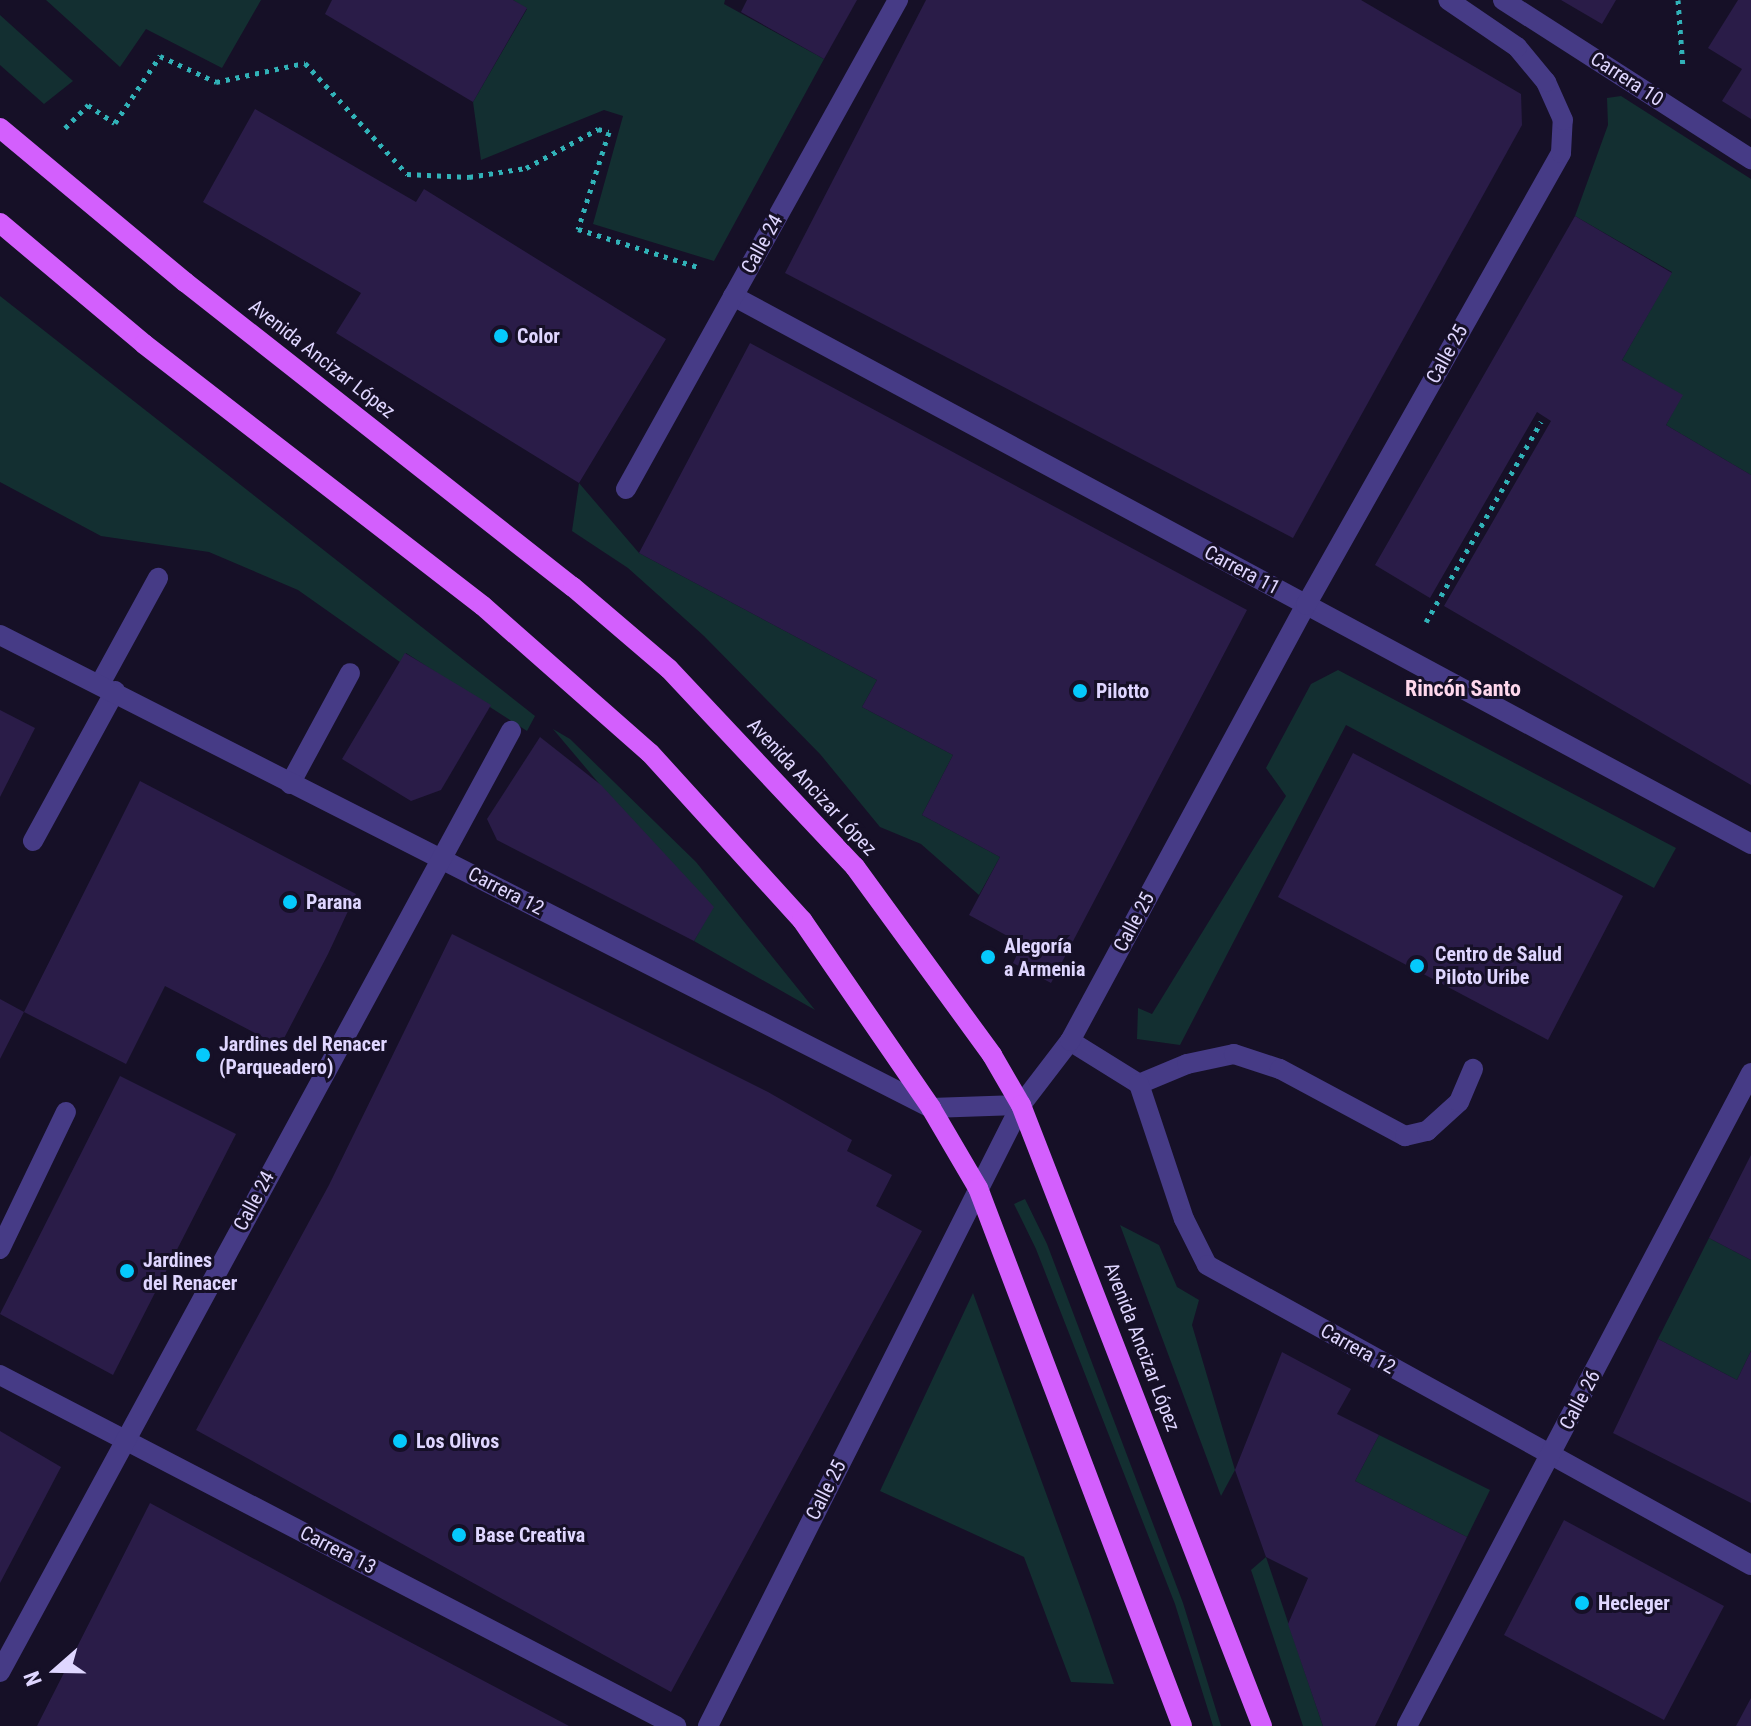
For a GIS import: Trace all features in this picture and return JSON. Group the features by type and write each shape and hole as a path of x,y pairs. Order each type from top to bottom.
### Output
{"main road":[{"name":"Avenida Ancizar López","path":"0,128 669,669 855,867 992,1055 1021,1105 1262,1726"},
{"path":"0,223 144,344 483,606 650,753 802,920 931,1108 978,1188 1182,1726"}],"street":[{"name":"Calle 24","path":"626,489 898,0"},
{"name":"Calle 25","path":"708,1726 1021,1105 1070,1041 1306,605 1561,153 1563,120 1546,82 1517,47 1448,0"},
{"name":"Carrera 10","path":"1503,0 1751,159"},
{"name":"Carrera 11","path":"733,296 1751,844"},
{"path":"33,841 158,578"},
{"name":"Carrera 12","path":"0,635 931,1108 1021,1105"},
{"path":"290,784 350,673"},
{"name":"Calle 24","path":"0,1672 511,731"},
{"path":"1070,1041 1139,1084 1187,1064 1234,1054 1280,1069 1405,1136 1427,1131 1459,1102 1473,1069"},
{"name":"Calle 26","path":"1407,1726 1751,1073"},
{"name":"Carrera 12","path":"1139,1084 1184,1219 1207,1265 1751,1565"},
{"path":"0,1249 66,1112"},
{"name":"Carrera 13","path":"0,1375 676,1726"}],"path":[{"path":"1678,0 1686,117"},
{"path":"37,159 88,105 115,123 160,56 216,82 305,63 407,174 469,177 526,168 598,129 609,132 578,229 702,269 733,296"},
{"path":"1405,658 1541,422"}],"green space":[{"path":"46,0 261,0 222,68 146,29 120,67"},
{"path":"513,0 725,0 724,4 824,59 714,261 593,224 623,116 604,110 481,160 473,102 527,9"},
{"path":"0,15 73,81 44,104 0,65"},
{"path":"1621,96 1751,179 1751,475 1666,425 1682,395 1622,360 1672,272 1575,216 1608,125 1607,98"},
{"path":"0,296 535,716 527,731 406,653 400,662 298,590 209,552 101,536 0,482"},
{"path":"579,483 639,553 877,680 862,707 953,755 922,815 1000,857 979,895 921,844 880,827 820,754 704,636 628,568 572,531"},
{"path":"1338,670 1676,848 1654,888 1346,725 1180,1045 1137,1039 1138,1008 1152,1014 1286,796 1266,768 1311,684"},
{"path":"553,729 570,739 696,862 815,1010 694,941 713,907 645,838"},
{"path":"1025,1199 1047,1244 1183,1603 1221,1726 1213,1726 1175,1604 1036,1249 1014,1204"},
{"path":"1120,1225 1159,1245 1177,1287 1199,1300 1192,1325 1235,1470 1221,1496"},
{"path":"1709,1238 1751,1260 1751,1351 1737,1380 1658,1339"},
{"path":"973,1293 1114,1684 1071,1682 1024,1557 880,1491"},
{"path":"1379,1435 1490,1490 1467,1537 1355,1481"},
{"path":"1266,1557 1323,1726 1303,1726 1251,1570"}],"building":[{"path":"332,0 513,0 527,8 473,102 325,14"},
{"path":"747,0 857,0 824,59 741,12"},
{"path":"926,0 1361,0 1521,94 1522,125 1293,538 785,273"},
{"path":"1561,0 1616,0 1602,24"},
{"path":"1738,0 1751,0 1751,119 1722,101 1742,69 1708,48"},
{"name":"Color","path":"255,109 416,202 424,189 666,339 579,483 336,333 361,293 203,202"},
{"path":"1575,216 1672,273 1622,360 1683,395 1666,425 1751,475 1751,785 1444,606 1551,421 1537,412 1430,598 1375,565"},
{"path":"750,343 1247,610 1051,983 1013,963 1022,944 969,915 1000,857 922,815 953,755 862,707 877,680 639,553"},
{"path":"405,653 491,705 441,790 411,801 342,759"},
{"path":"0,710 35,728 0,797"},
{"path":"540,737 601,785 714,907 694,941 497,840 487,819"},
{"path":"1353,753 1623,896 1548,1040 1278,897"},
{"path":"140,781 356,894 280,1046 165,986 126,1064 24,1012"},
{"path":"452,934 768,1092 852,1140 847,1151 892,1175 876,1206 922,1231 671,1692 196,1430 329,1185"},
{"path":"0,999 24,1012 0,1059"},
{"path":"120,1076 236,1134 113,1375 0,1314"},
{"path":"1751,1155 1751,1260 1709,1238"},
{"path":"1658,1339 1737,1380 1751,1351 1751,1503 1613,1433"},
{"path":"1282,1352 1351,1389 1337,1414 1379,1435 1355,1481 1467,1537 1375,1726 1323,1726 1288,1624 1308,1578 1266,1557 1235,1470"},
{"path":"0,1431 61,1467 0,1583"},
{"path":"150,1503 338,1604 569,1726 37,1726"},
{"name":"Hecleger","path":"1564,1520 1724,1606 1664,1720 1504,1635"},
{"path":"1751,1698 1751,1726 1736,1726"}],"place":[{"name":"Color","path":"501,336"},
{"name":"Pilotto","path":"1080,691"},
{"name":"Parana","path":"290,902"},
{"name":"Alegoría a Armenia","path":"988,957"},
{"name":"Centro de Salud Piloto Uribe","path":"1417,966"},
{"name":"Jardines del Renacer (Parqueadero)","path":"203,1055"},
{"name":"Jardines del Renacer","path":"127,1271"},
{"name":"Los Olivos","path":"400,1441"},
{"name":"Base Creativa","path":"459,1535"},
{"name":"Hecleger","path":"1582,1603"}],"district":[{"name":"Rincón Santo","path":"1463,689"}]}
